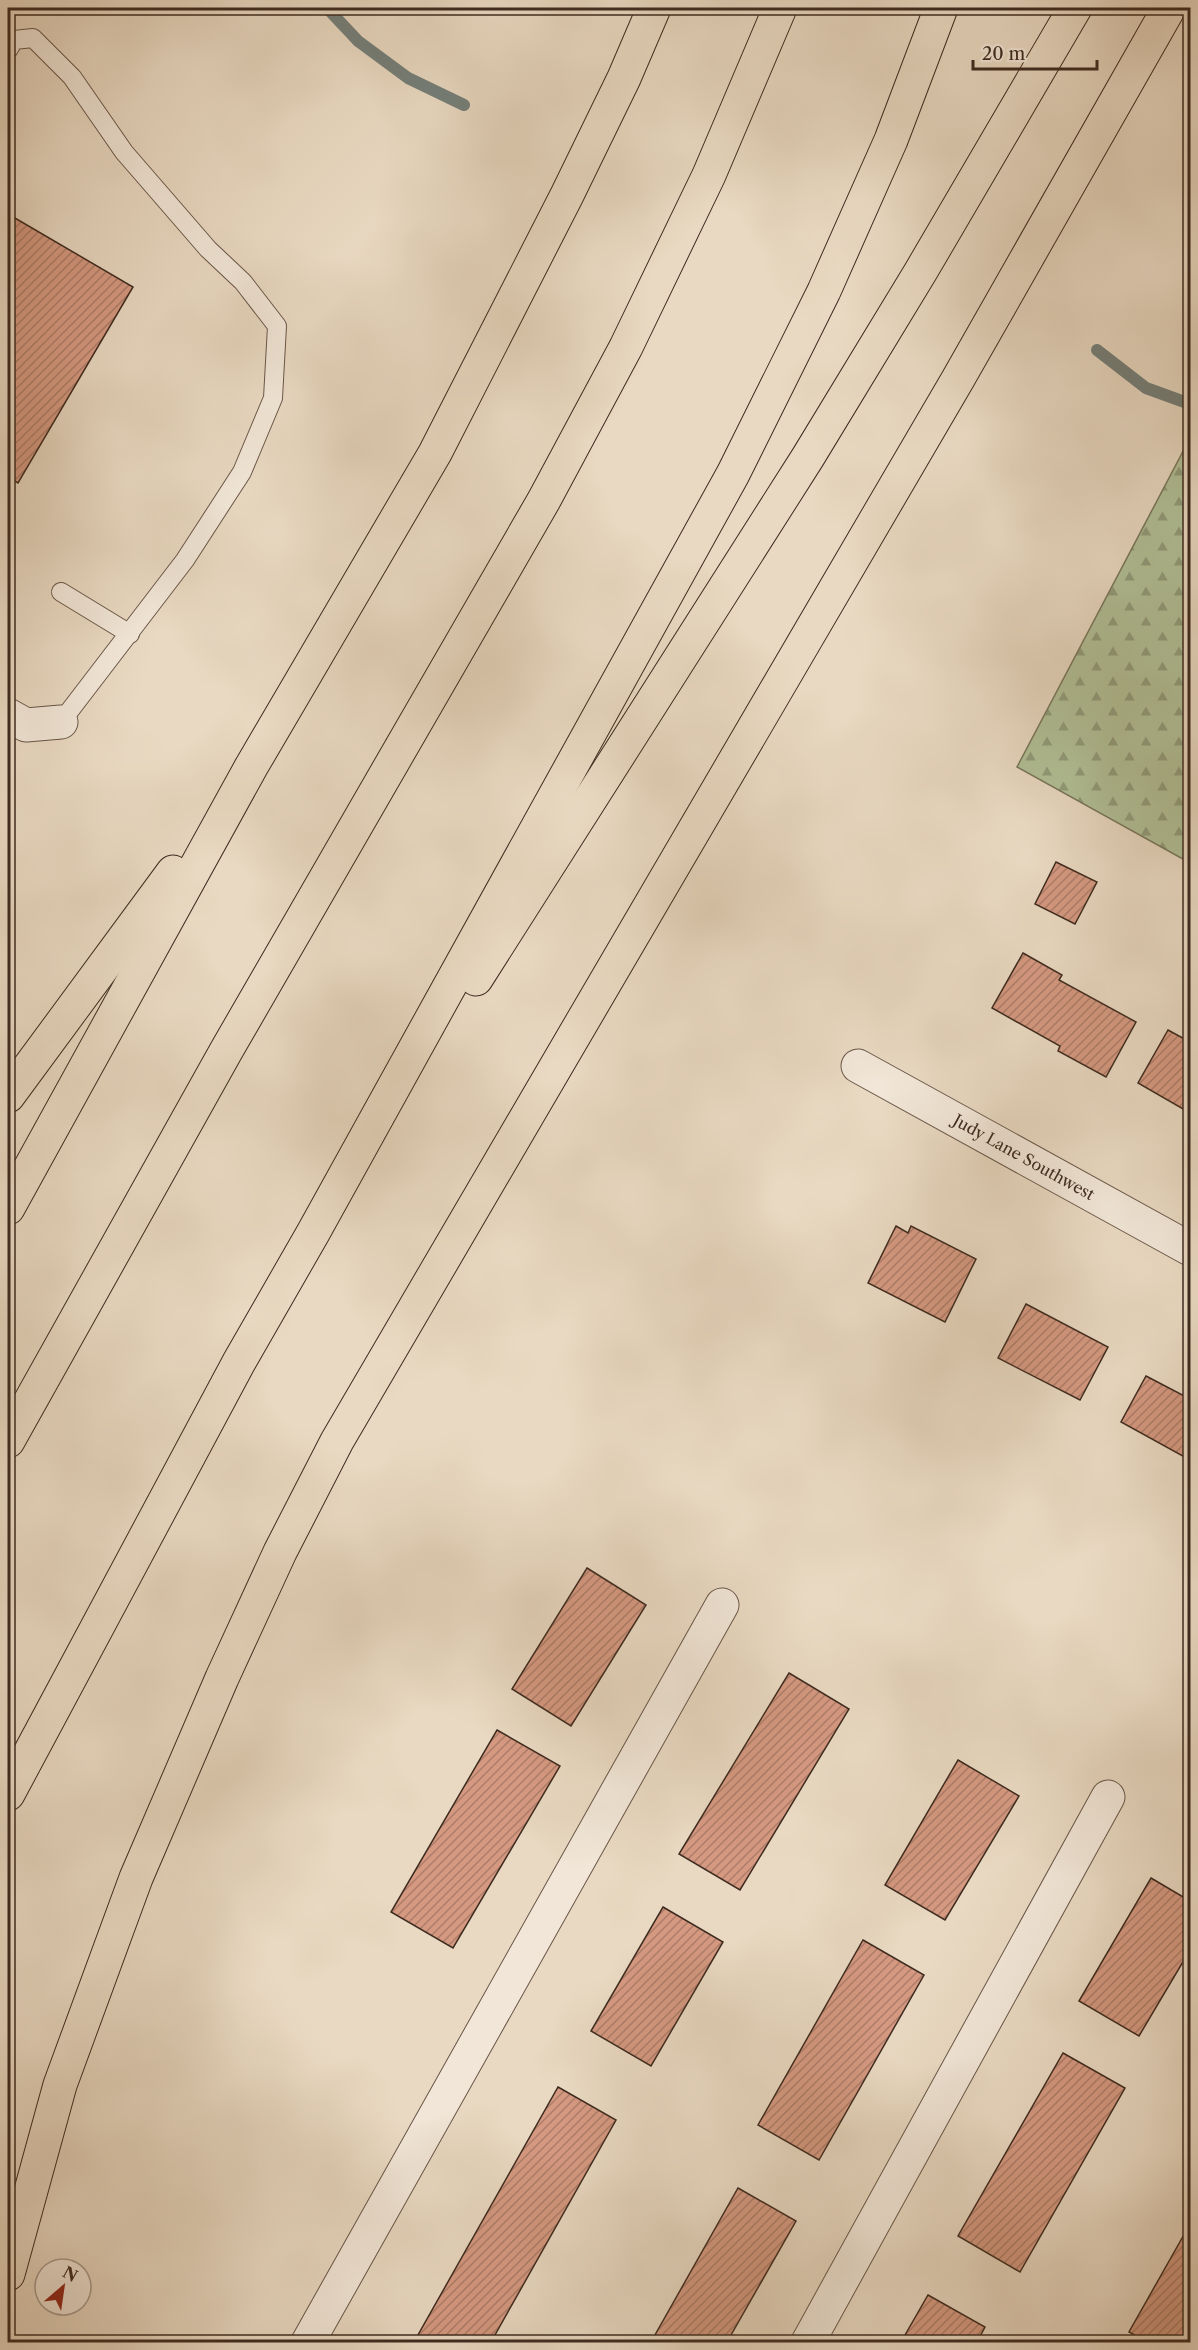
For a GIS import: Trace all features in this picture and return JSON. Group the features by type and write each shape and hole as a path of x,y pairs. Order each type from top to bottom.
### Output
{"highway":[{"path":"8,1208 251,767 435,453 578,174 624,78 654,8"},
{"path":"8,1441 226,1051 544,500 626,347 709,175 780,8"},
{"path":"8,1794 228,1383 733,474 824,291 891,140 941,8"},
{"path":"313,1233 694,640 808,457 921,271 1075,8"},
{"path":"8,2274 60,2085 135,1878 280,1552 337,1440 952,389 1169,8"},
{"path":"8,1096 251,767"}],"street":[{"path":"9,719 26,725 61,722"},
{"name":"Judy Lane Southwest","path":"858,1066 1191,1249"},
{"path":"308,2343 722,1605"},
{"path":"808,2343 1108,1797"}],"lane":[{"path":"8,50 14,40 33,38 72,77 124,152 208,249 243,282 277,326 273,398 242,472 185,560 61,722"},
{"path":"61,592 130,634"}],"green space":[{"path":"1190,438 1190,863 1017,767"}],"building":[{"path":"8,214 133,287 18,483 8,477"},
{"path":"1056,862 1097,882 1075,924 1035,904"},
{"path":"1023,953 1062,975 1059,980 1136,1022 1106,1077 1058,1051 1060,1046 992,1008"},
{"path":"1168,1030 1190,1042 1190,1113 1138,1083"},
{"path":"896,1226 908,1233 911,1226 976,1259 945,1322 868,1283"},
{"path":"1026,1304 1108,1347 1080,1400 998,1358"},
{"path":"1146,1376 1188,1398 1190,1394 1190,1460 1121,1422"},
{"path":"587,1568 646,1605 571,1726 512,1689"},
{"path":"789,1673 849,1709 740,1890 679,1854"},
{"path":"497,1730 560,1766 453,1948 391,1912"},
{"path":"958,1760 1019,1796 945,1920 885,1885"},
{"path":"1151,1878 1190,1901 1190,1950 1139,2036 1079,2001"},
{"path":"663,1907 723,1942 651,2066 591,2031"},
{"path":"863,1940 924,1975 819,2160 758,2125"},
{"path":"1063,2053 1125,2088 1020,2272 958,2236"},
{"path":"558,2087 616,2120 491,2342 414,2342"},
{"path":"738,2188 796,2221 727,2342 651,2342"},
{"path":"1190,2224 1190,2342 1147,2342 1129,2332"},
{"path":"928,2295 985,2327 977,2342 901,2342"}],"waterway":[{"path":"327,8 358,41 408,78 464,105"},
{"path":"1097,350 1146,388 1190,404"}]}
